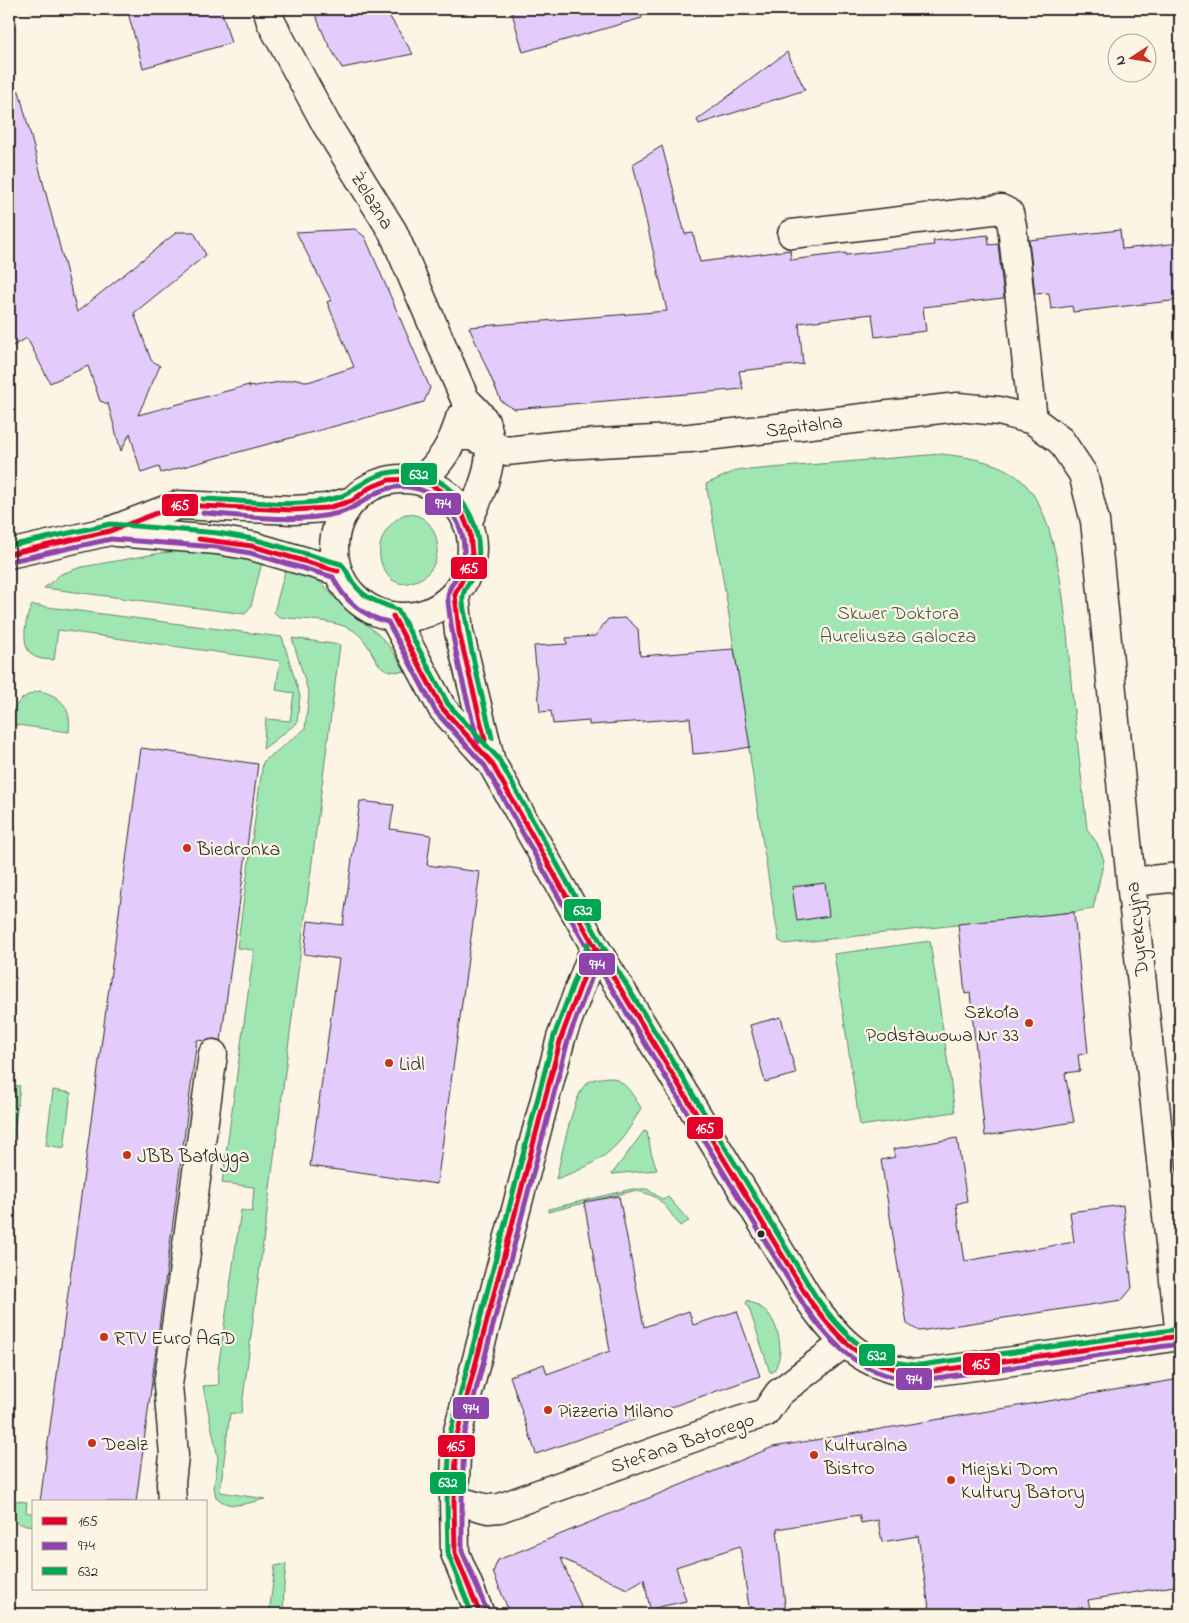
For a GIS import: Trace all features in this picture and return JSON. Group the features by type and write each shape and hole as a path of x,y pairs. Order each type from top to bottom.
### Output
{"street":[{"name":"Żelazna","path":"267,9 271,22 326,124 394,232 465,399 485,421 490,444 489,464 484,483 467,523"},
{"path":"792,234 1001,209 1009,213 1012,226 1032,420"},
{"path":"421,481 435,468 455,436 465,399"},
{"name":"Szpitalna","path":"455,436 472,436 506,451 690,438 958,407 999,411 1032,420 1061,441 1083,474 1095,521"},
{"path":"399,479 421,481 431,484 456,504 467,523 470,533 470,565 455,594 442,605 427,613 410,617 382,614 363,605 348,590 338,571 334,550 336,529 352,501 378,483 399,479"},
{"path":"9,554 110,531 178,505 293,510 327,508 352,501"},
{"name":"Dyrekcyjna","path":"1095,521 1131,882 1180,1336"},
{"path":"110,531 217,540 252,546 338,571"},
{"path":"455,594 459,632 490,762"},
{"path":"393,616 442,708 490,762 595,947 810,1301 829,1328 844,1343 862,1357 893,1370 914,1374 1180,1336"},
{"path":"1131,882 1180,877"},
{"path":"480,1614 455,1553 454,1500 457,1435 561,1038 595,947"},
{"path":"172,1500 171,1483 174,1455 168,1385 213,1054"},
{"name":"Stefana Batorego","path":"454,1500 488,1508 500,1508 722,1427 765,1414 779,1394 844,1343"}],"green space":[{"name":"Skwer Doktora Aureliusza Galocza","path":"941,454 986,462 1007,470 1025,484 1038,502 1048,526 1061,583 1065,613 1087,829 1097,843 1104,860 1093,909 785,944 779,941 717,541 706,484 740,469 748,470"},
{"path":"405,514 418,516 427,522 434,531 437,554 433,566 426,575 415,581 403,584 394,581 387,575 382,565 380,549 381,542 388,529"},
{"path":"188,550 219,552 262,562 251,606 245,614 44,588 61,574 82,567"},
{"path":"286,568 312,576 320,582 345,608 382,638 405,671 394,672 381,666 358,634 342,625 279,617 274,612"},
{"path":"32,605 282,637 300,696 297,723 263,749 266,719 290,721 294,693 276,690 280,661 58,630 54,660 40,659 32,655 25,642 27,618"},
{"path":"292,638 340,645 241,1414 230,1413 220,1492 265,1499 233,1505 227,1504 216,1497 214,1487 218,1458 203,1386 219,1385 218,1369 241,1210 252,1212 254,1187 222,1183 254,950 237,948 263,762 305,729 309,694"},
{"path":"40,691 54,696 64,705 69,717 69,732 9,724 13,711 19,702 28,695"},
{"path":"930,941 955,1112 860,1126 834,954"},
{"path":"609,1077 620,1081 632,1093 641,1108 621,1140 604,1156 573,1173 556,1179 572,1113 582,1090 592,1080"},
{"path":"9,1085 20,1086 13,1141 9,1140"},
{"path":"53,1090 71,1093 64,1148 46,1145"},
{"path":"644,1131 647,1132 657,1170 612,1174"},
{"path":"632,1189 647,1189 662,1199 668,1197 689,1221 680,1226 666,1207 656,1198 650,1194 633,1191 548,1212 549,1209"},
{"path":"748,1300 768,1313 776,1327 780,1350 777,1365 773,1372 770,1372 746,1303"},
{"path":"9,1500 27,1502 26,1512 32,1514 32,1526 20,1524 9,1517"},
{"path":"286,1564 283,1614 269,1614 275,1566"}],"building":[{"path":"127,9 221,9 231,43 143,68"},
{"path":"313,9 385,9 413,54 342,68 326,40"},
{"path":"511,9 641,9 642,18 523,52"},
{"path":"787,52 805,90 699,124 697,120"},
{"path":"19,91 77,312 177,232 194,232 206,255 134,313 151,360 160,366 138,415 249,385 249,387 298,379 308,382 354,367 327,302 331,300 296,232 355,229 365,237 430,388 424,402 161,473 159,467 141,473 130,433 121,451 108,404 100,401 88,366 50,383 27,338 9,348 9,93"},
{"path":"662,146 685,234 693,233 700,262 790,250 791,260 846,253 846,255 934,245 933,241 988,235 989,245 998,244 1004,298 923,307 926,331 875,337 872,314 799,323 803,364 739,371 743,389 514,409 501,401 469,327 667,311 633,164"},
{"path":"1120,230 1122,249 1180,243 1180,300 1073,312 1072,306 1051,309 1049,293 1035,294 1029,240"},
{"path":"626,618 638,629 640,656 734,649 750,747 693,754 690,718 589,725 589,721 553,724 551,711 540,712 534,646 567,644 566,638 595,636 608,619"},
{"path":"141,748 258,764 221,1041 215,1039 197,1040 136,1500 40,1500"},
{"name":"Lidl","path":"360,801 394,805 390,829 431,835 427,865 480,872 437,1184 310,1166 339,959 304,954 308,921 343,925"},
{"path":"825,883 829,916 797,921 792,887"},
{"name":"Szkoła Podstawowa Nr 33","path":"1074,912 1088,1053 1078,1055 1080,1071 1065,1073 1074,1122 985,1136 970,993 965,994 958,924"},
{"path":"781,1017 796,1074 765,1082 750,1025"},
{"path":"957,1138 967,1201 956,1204 965,1261 1074,1242 1070,1212 1123,1205 1132,1288 1122,1300 919,1331 907,1324 881,1160 895,1157 893,1149"},
{"path":"619,1196 644,1327 689,1311 693,1325 737,1311 760,1376 536,1454 510,1376 544,1364 547,1374 610,1351 584,1202"},
{"path":"1180,1379 1180,1585 1088,1600 1091,1614 930,1614 918,1536 882,1542 878,1520 861,1523 859,1515 777,1529 786,1614 753,1614 752,1607 749,1607 740,1546 676,1567 686,1601 650,1609 644,1579 627,1589 561,1558 584,1614 510,1614 493,1572 498,1560 773,1447"}],"transit line":[{"name":"632","path":"203,499 270,503 320,501 343,496 373,478 393,472 412,472 430,477 446,486 459,498 469,513 476,530 479,548 477,567 465,589 463,603 474,665 492,738"},
{"name":"165","path":"9,554 110,531 178,505 293,510 327,508 352,501 369,488 389,480 410,479 431,485 456,504 470,533 472,554 470,565 455,594 459,632 485,740"},
{"name":"974","path":"203,513 288,519 322,516 347,511 380,491 396,487 411,487 438,499 448,508 462,534 464,548 463,563 449,591 448,601 457,654 478,742"},
{"name":"632","path":"9,546 111,524 218,533 253,539 341,564 359,590 374,600 398,610 448,704 498,758 601,943 816,1297 837,1324 873,1354 903,1364 921,1365 1179,1329"},
{"name":"974","path":"11,561 111,539 216,547 250,553 333,577 337,586 355,606 370,616 388,622 436,712 485,766 589,951 804,1305 839,1347 853,1358 867,1367 884,1374 921,1380 1180,1344"},
{"name":"165","path":"199,539 252,546 338,571"},
{"name":"165","path":"393,616 442,708 491,762 595,947 810,1301 843,1340 866,1357 880,1364 914,1374 1180,1336"},
{"name":"632","path":"472,1614 448,1554 447,1500 450,1434 554,1036 588,944"},
{"name":"165","path":"480,1614 455,1553 454,1500 457,1435 561,1038 595,947"},
{"name":"974","path":"487,1611 462,1551 464,1436 568,1040 602,950"}],"place":[{"name":"Biedronka","path":"187,848"},
{"name":"Szkoła Podstawowa Nr 33","path":"1029,1023"},
{"name":"Lidl","path":"389,1063"},
{"name":"JBB Bałdyga","path":"127,1155"},
{"name":"RTV Euro AGD","path":"104,1337"},
{"name":"Pizzeria Milano","path":"548,1410"},
{"name":"Dealz","path":"92,1443"},
{"name":"Kulturalna Bistro","path":"814,1455"},
{"name":"Miejski Dom Kultury Batory","path":"951,1480"}]}
